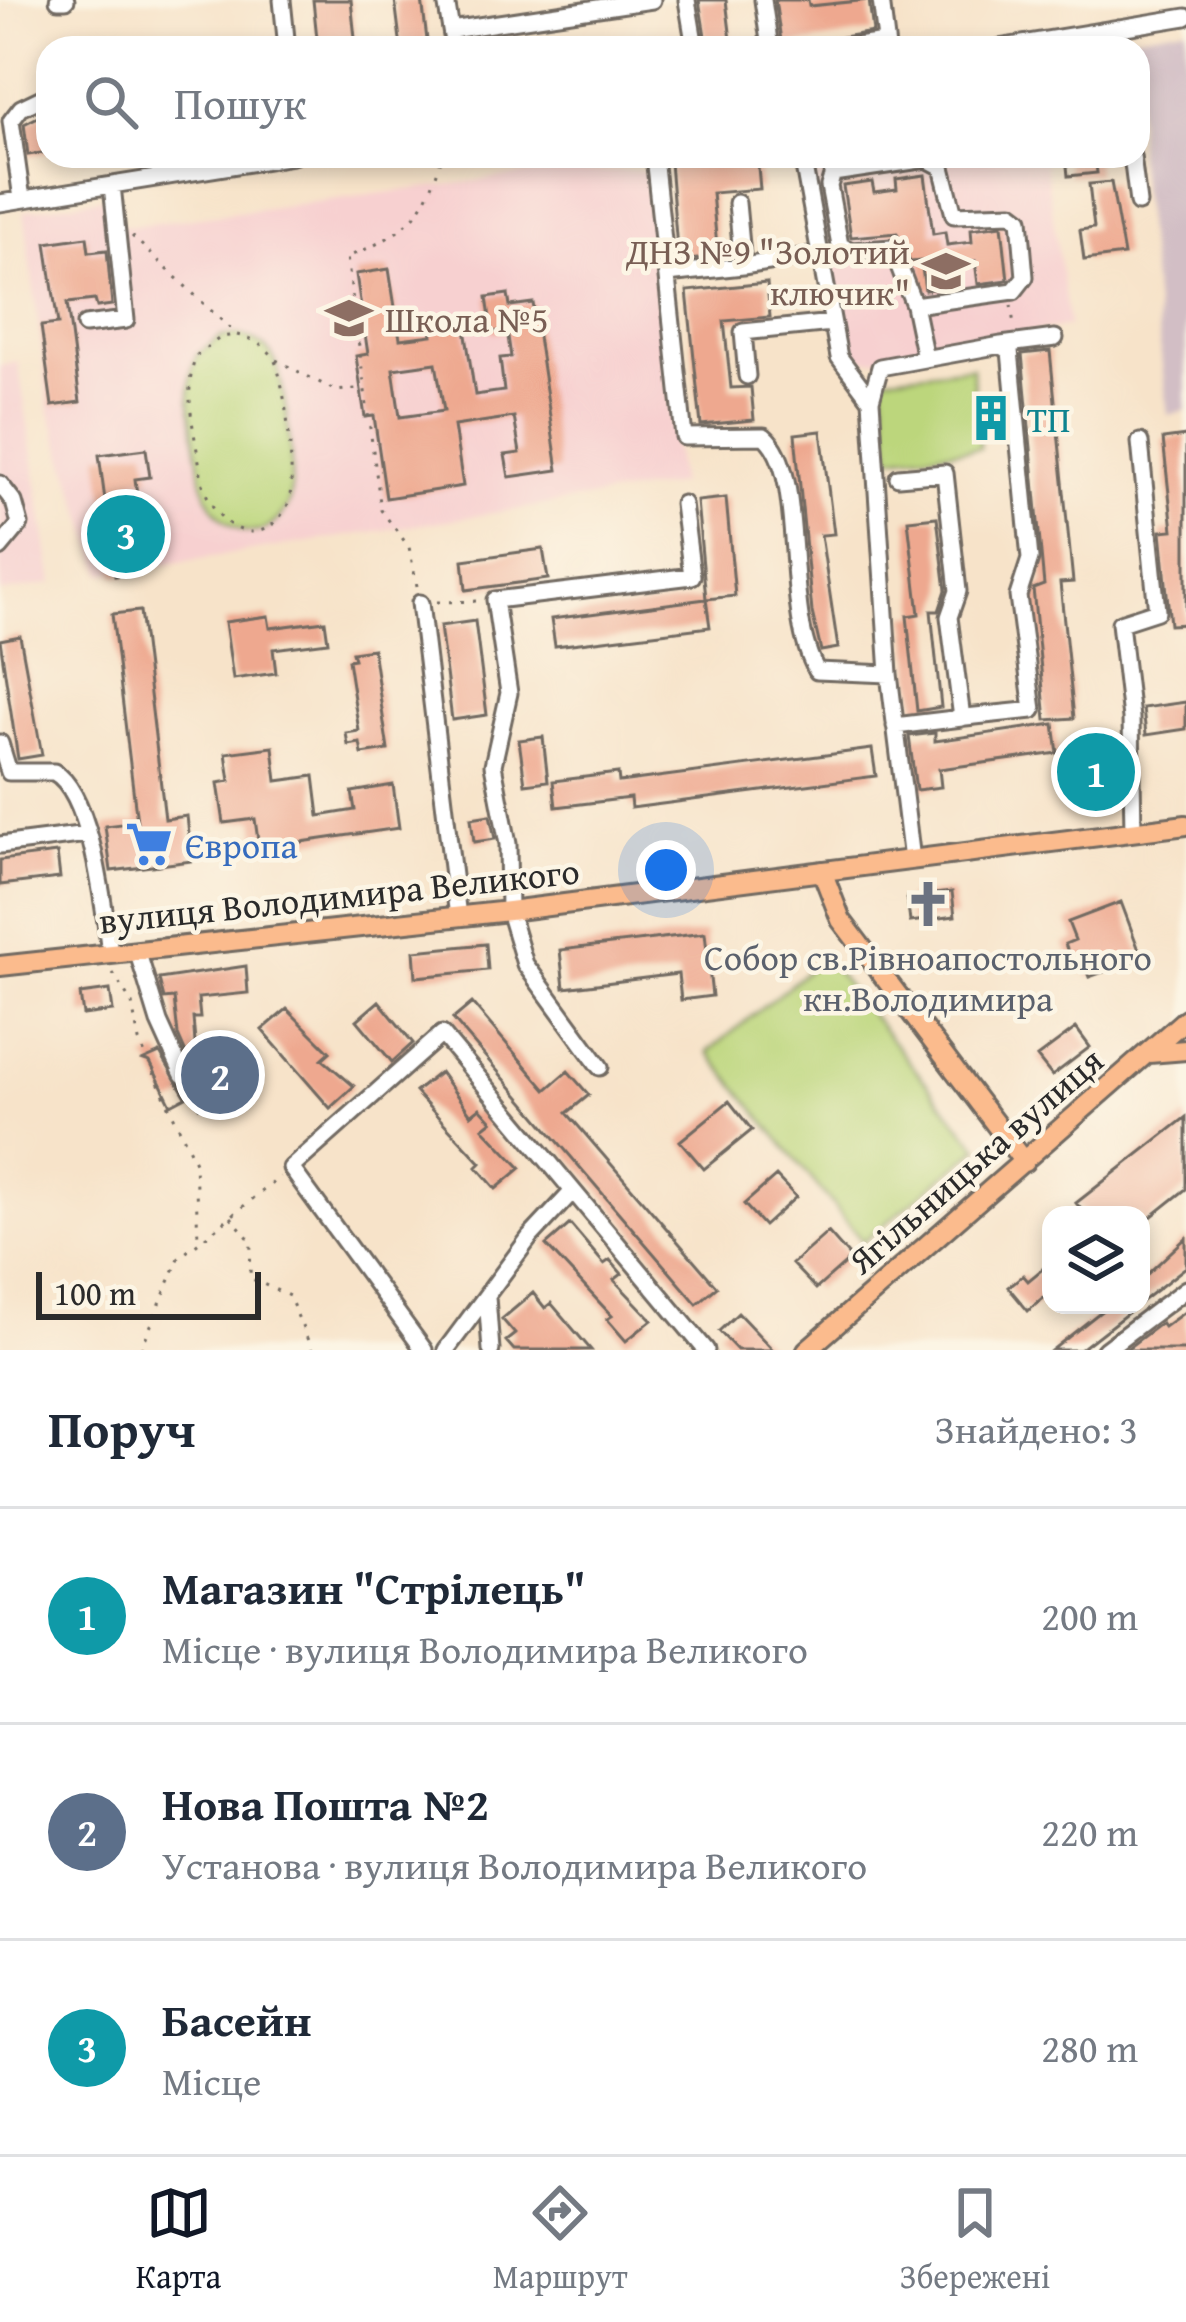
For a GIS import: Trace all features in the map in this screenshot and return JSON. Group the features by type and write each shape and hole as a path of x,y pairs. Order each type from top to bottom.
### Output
{"main road":[{"name":"вулиця Володимира Великого","path":"0,966 111,961 137,950 508,911 1186,825"},
{"path":"822,871 841,920 1024,1162"},
{"name":"Ягільницька вулиця","path":"807,1350 1186,1019"},
{"path":"1144,1054 1186,1050"}],"street":[{"path":"281,0 286,36"},
{"path":"446,0 452,36"},
{"path":"467,36 652,0"},
{"path":"687,0 693,36"},
{"path":"763,0 768,36"},
{"path":"881,0 886,36"},
{"path":"1070,36 1186,16"},
{"path":"1118,28 1119,36"},
{"path":"22,199 11,121 21,108 36,101"},
{"path":"0,203 215,168"},
{"path":"655,168 684,437 764,436 773,444 784,472 802,645 817,671 889,674"},
{"path":"804,168 839,357 871,400"},
{"path":"857,168 837,170 830,186 840,245 851,251 892,248 914,305 925,358"},
{"path":"914,305 1009,292 1025,277 1018,216 950,213 942,168"},
{"path":"1134,168 1138,203"},
{"path":"85,326 126,320 112,184"},
{"path":"737,203 743,266"},
{"path":"668,274 820,254"},
{"path":"747,376 743,332 832,322"},
{"path":"912,860 889,674 873,374 880,367 925,358 1055,338"},
{"path":"895,727 1033,710 1018,596 1030,559 1009,344"},
{"path":"1133,832 1131,718 1120,623 1157,611 1140,442"},
{"path":"898,477 945,473 958,591 950,617 962,718"},
{"path":"0,484 14,502 20,524 0,548"},
{"path":"600,1067 525,964 508,911 508,844 493,765 508,693 495,601 692,576 682,504"},
{"path":"420,603 458,916"},
{"path":"0,742 10,772 60,775 87,834 111,961"},
{"path":"0,845 87,834"},
{"path":"137,950 159,1022 183,1075 221,1057"},
{"path":"424,1350 291,1168 442,1034 706,1350"},
{"path":"446,1350 530,1237 573,1191"},
{"path":"1105,1350 1186,1289"},
{"path":"487,1297 491,1350"}],"path":[{"path":"439,168 430,200 394,238 347,257 364,388 381,510 409,547 420,603 495,601"},
{"path":"117,224 237,335"},
{"path":"1009,292 1009,344"},
{"path":"274,359 292,494 278,518 253,530 239,530 225,525 207,504 190,385 197,355 221,337 237,335 252,338 274,359 336,392 364,388"},
{"path":"111,961 132,1004 139,1041 195,1162 198,1240"},
{"path":"141,1349 171,1268 198,1240 291,1168"},
{"path":"231,1217 251,1241 250,1278 289,1295 312,1350"}],"shaded area":[{"path":"1186,27 1186,410 1168,415 1138,168 1150,168 1150,36 1131,36"},
{"name":"ДНЗ №9 \"Золотий ключик\"","path":"811,168 1046,168 1069,326 868,360 848,353"},
{"name":"Школа №5","path":"645,170 679,484 103,574 49,410 24,211 114,196 119,225 132,226 537,173"},
{"path":"18,362 53,583 0,593 0,366"}],"green space":[{"path":"237,335 258,343 274,359 291,457 287,506 276,522 249,532 223,519 205,491 190,398 197,355 221,337"},
{"path":"972,367 980,448 891,457 882,377"},
{"path":"824,957 979,1148 863,1242 708,1052"}],"building":[{"path":"313,0 351,0 355,36 317,36"},
{"path":"395,0 422,0 426,36 400,36"},
{"path":"699,0 726,0 730,36 705,36"},
{"path":"775,0 808,0 809,6 869,0 873,32 780,36"},
{"path":"36,118 36,154 28,155 24,124"},
{"path":"670,168 758,168 760,189 712,193 718,257 678,261"},
{"path":"1067,168 1096,168 1097,173 1068,176"},
{"path":"925,175 933,234 945,232 947,245 972,242 971,229 1002,225 1008,280 978,284 975,261 950,264 953,286 925,290 921,261 910,262 897,233 851,237 843,186 872,182 874,192 897,189 896,179"},
{"path":"1111,182 1124,255 1084,260 1080,230 1094,228 1089,184"},
{"path":"87,237 89,252 107,250 112,305 97,307 95,300 67,303 80,402 52,406 41,326 58,324 46,243"},
{"path":"389,269 400,339 432,335 430,320 463,315 475,395 504,391 500,358 511,357 507,330 492,332 487,297 508,294 510,306 533,303 558,470 509,477 505,455 520,453 514,417 454,426 463,486 386,498 374,416 365,417 356,356 368,354 356,274","holes":["436,363 444,411 400,417 393,369"]},
{"path":"767,283 770,317 724,321 731,388 751,387 754,420 701,425 687,291"},
{"path":"1050,351 1073,582 1060,583 1074,718 1046,720 1033,589 1044,585 1022,354"},
{"path":"821,431 834,534 821,535 838,648 821,651 812,612 795,434"},
{"path":"1186,436 1186,624 1170,625 1161,531 1173,530 1163,439"},
{"path":"146,449 150,477 135,479 147,572 115,576 99,455"},
{"path":"726,498 735,596 706,599 697,501"},
{"path":"937,517 946,590 939,611 931,611 941,707 917,711 907,616 919,614 908,520"},
{"path":"543,549 548,579 466,590 463,560"},
{"path":"706,599 710,627 555,646 551,619"},
{"path":"140,611 165,819 187,816 192,861 111,871 105,826 137,822 112,614"},
{"path":"268,616 270,628 325,621 328,642 273,649 276,673 233,679 225,622"},
{"path":"475,621 487,715 452,720 440,626"},
{"path":"20,636 42,755 18,759 0,640"},
{"path":"373,649 388,750 362,754 360,743 348,745 346,733 359,731 348,660 354,659 352,652"},
{"path":"1186,702 1186,729 1146,735 1143,708"},
{"path":"1054,724 1058,753 939,769 941,787 916,790 909,736 935,733 935,741"},
{"path":"543,737 548,781 525,784 519,740"},
{"path":"273,747 277,781 314,776 319,816 355,810 352,792 393,785 399,828 259,848 255,819 224,823 218,783 230,781 226,753"},
{"path":"872,749 876,776 631,808 630,798 556,807 553,781 618,773 619,782"},
{"path":"1072,757 1117,758 1120,799 1075,803"},
{"path":"490,815 495,839 474,842 471,818"},
{"path":"57,853 60,878 0,885 0,860"},
{"path":"952,892 955,916 910,922 907,897"},
{"path":"1121,902 1142,958 1089,977 1083,962 1073,965 1065,944 1075,940 1068,922"},
{"path":"705,933 712,996 681,1000 678,974 564,988 560,950"},
{"path":"486,944 488,970 416,977 414,951"},
{"path":"246,966 248,993 198,998 200,1018 193,1018 196,1055 188,1058 178,1035 174,998 164,999 159,979"},
{"path":"110,990 113,1011 83,1015 80,994"},
{"path":"379,1001 413,1043 392,1062 357,1020"},
{"path":"472,1003 546,1090 568,1071 589,1095 567,1113 717,1287 697,1304 453,1019"},
{"path":"287,1009 330,1052 322,1059 354,1086 330,1108 262,1030"},
{"path":"1076,1028 1090,1047 1052,1076 1037,1057"},
{"path":"160,1053 186,1097 171,1105 150,1062 144,1060"},
{"path":"232,1065 242,1086 199,1107 189,1085"},
{"path":"440,1072 471,1115 480,1108 492,1121 483,1128 521,1168 496,1189 477,1167 481,1163 415,1092"},
{"path":"729,1101 752,1130 704,1169 680,1141"},
{"path":"1186,1117 1186,1189 1150,1218 1150,1206 1076,1203"},
{"path":"776,1176 796,1197 764,1226 744,1204"},
{"path":"570,1224 604,1264 610,1260 622,1274 614,1280 652,1320 626,1341 607,1319 612,1316 546,1245"},
{"path":"828,1232 851,1258 816,1289 792,1264"},
{"path":"1186,1238 1186,1267 1150,1295 1150,1272"},
{"path":"1042,1269 1042,1299 1028,1311 1008,1287 1023,1275 1028,1281"},
{"path":"533,1293 545,1308 551,1303 591,1350 514,1350 506,1341 515,1334 502,1319"},
{"path":"1186,1311 1186,1350 1125,1350 1161,1323 1164,1327"},
{"path":"738,1313 773,1350 737,1350 719,1331"},
{"path":"1098,1314 1126,1314 1080,1350 1052,1350"}],"place":[{"name":"ДНЗ №9 \"Золотий ключик\"","path":"946,271"},
{"name":"Школа №5","path":"349,318"},
{"name":"ТП","path":"991,418"},
{"name":"Басейн","path":"126,534"},
{"name":"Магазин \"Стрілець\"","path":"1096,772"},
{"name":"Європа","path":"149,844"},
{"name":"Собор св.Рівноапостольного кн.Володимира","path":"928,904"},
{"name":"Нова Пошта №2","path":"220,1075"}]}
